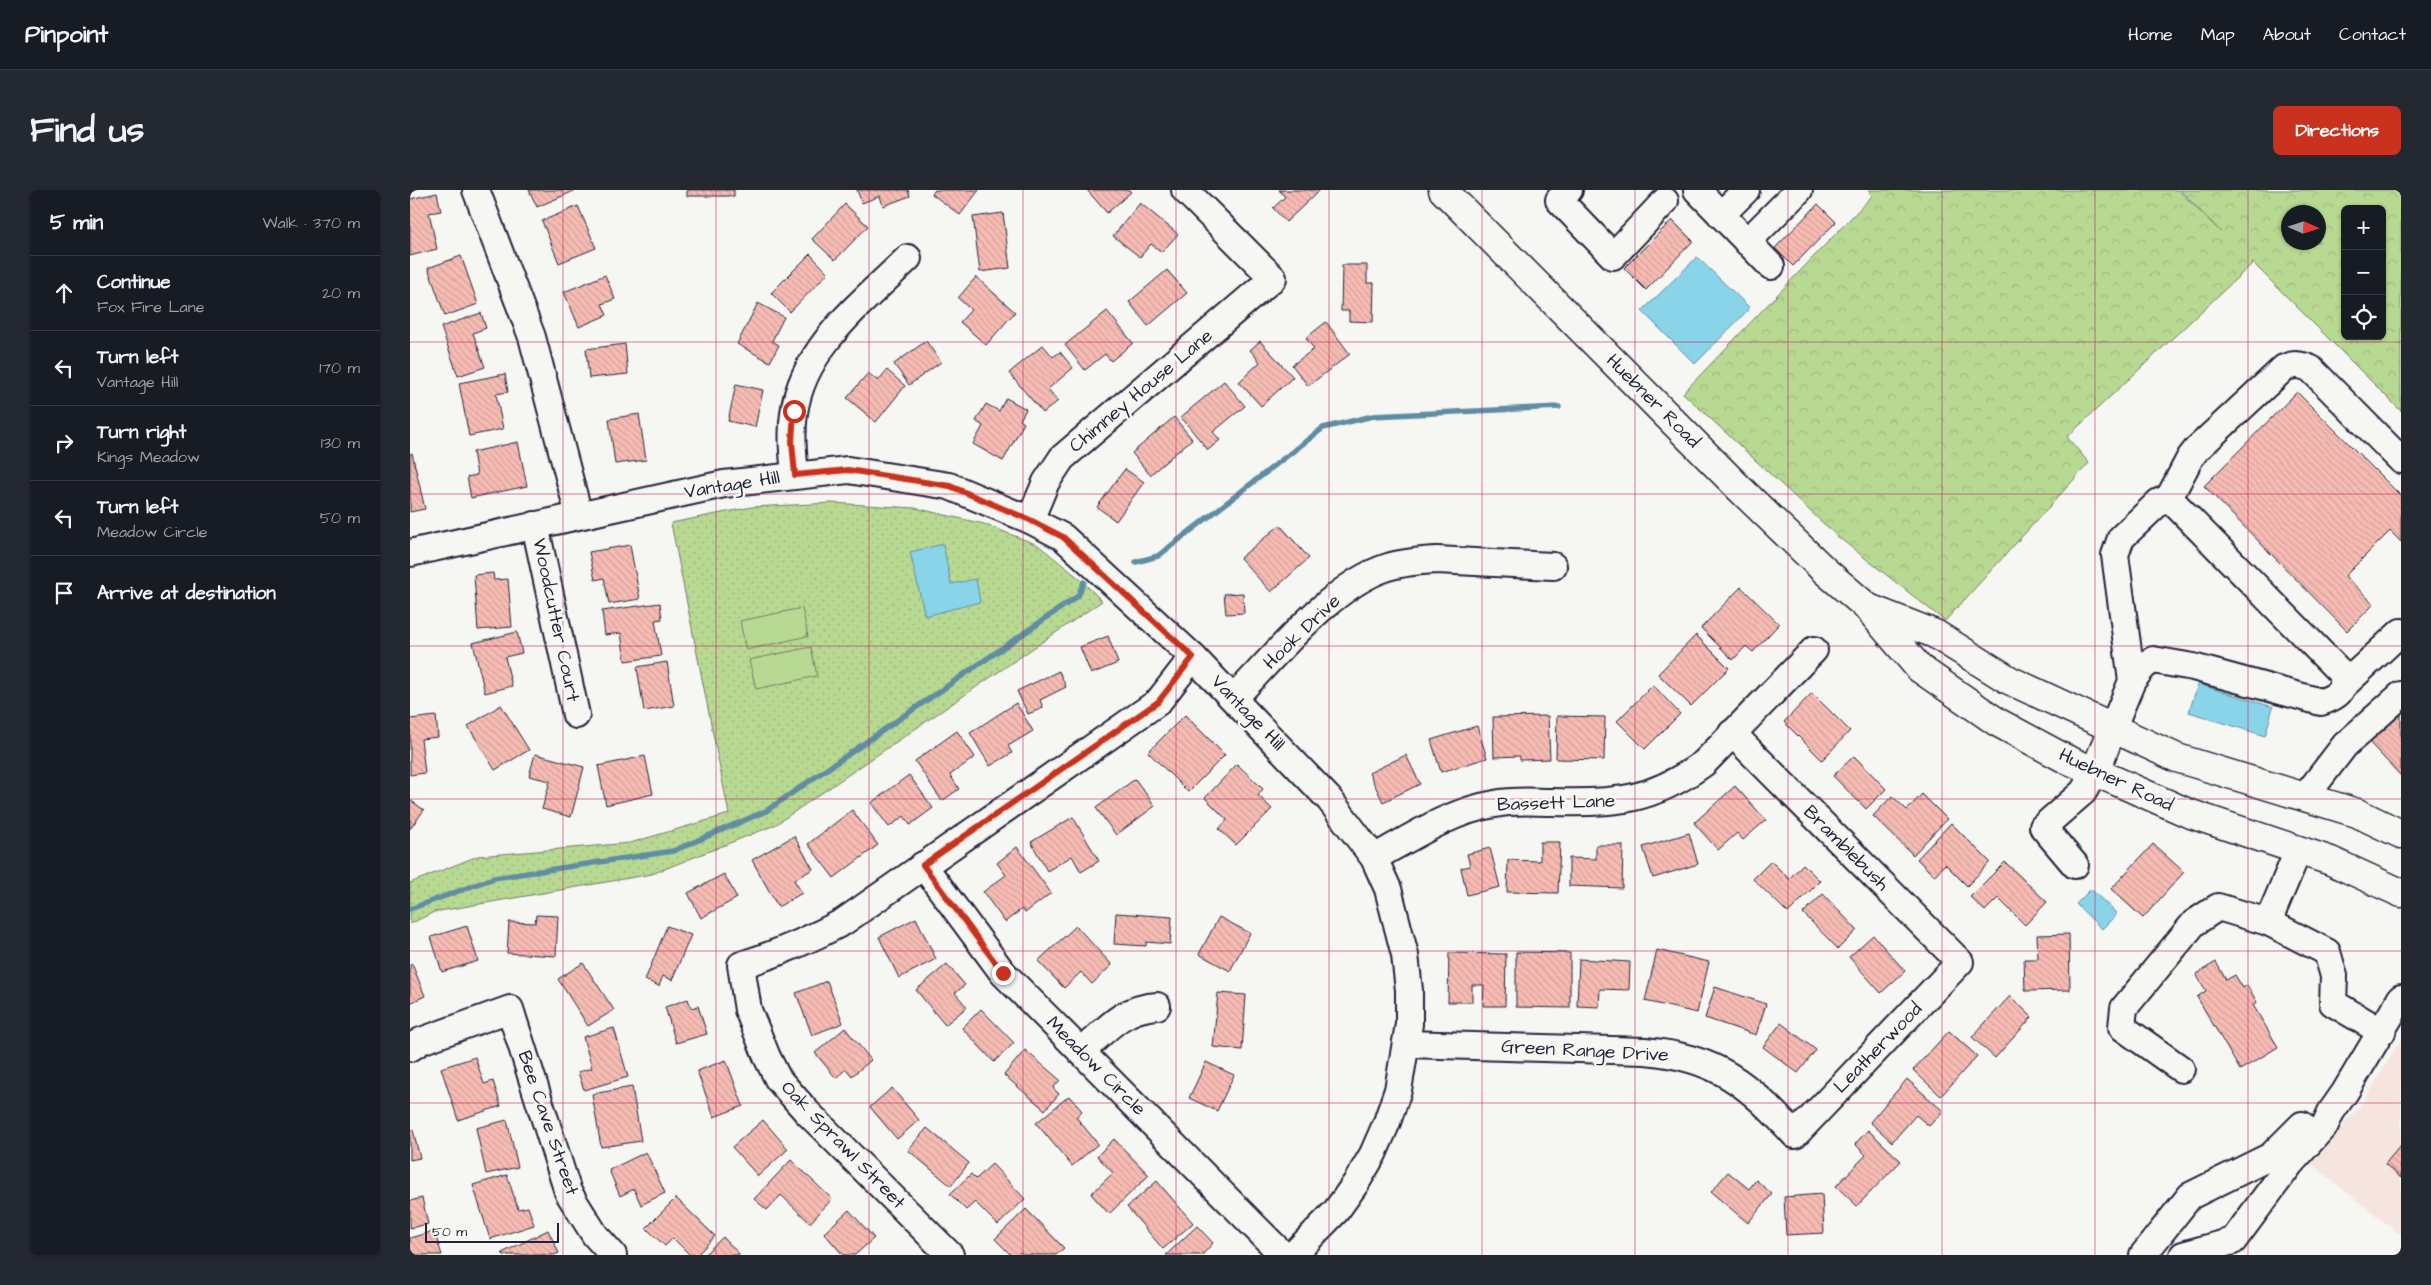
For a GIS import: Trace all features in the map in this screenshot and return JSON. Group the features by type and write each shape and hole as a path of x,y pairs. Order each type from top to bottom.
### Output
{"main road":[{"name":"Huebner Road","path":"1443,190 1739,488 1824,570 1867,607 1919,668 1997,722 2095,772 2188,813 2331,862 2401,893"},
{"name":"Huebner Road","path":"1867,607 1935,634 2009,680 2177,758 2357,813 2401,834"},
{"path":"2095,772 2112,729"}],"street":[{"path":"476,190 532,337 579,515"},
{"name":"Chimney House Lane","path":"1030,520 1046,482 1062,458 1273,278 1185,190"},
{"path":"1569,190 1559,200 1613,256 1665,194"},
{"path":"1697,190 1770,266"},
{"path":"1721,215 1746,190"},
{"path":"1747,242 1799,190"},
{"path":"795,475 792,442 794,411 802,381 817,353 837,329 908,258"},
{"path":"2132,681 2115,555 2121,538 2159,502 2169,498 2190,458 2197,450 2284,368 2293,365 2303,365 2311,369 2339,395 2401,460"},
{"name":"Vantage Hill","path":"410,553 724,484 848,470 941,485 1030,520 1063,537 1193,657 1329,799 1374,858 1388,889 1405,955 1409,990 1406,1044 1398,1090 1388,1122 1373,1154 1336,1211 1294,1254"},
{"path":"2169,498 2343,675 2344,685"},
{"name":"Woodcutter Court","path":"535,525 576,716"},
{"name":"Hook Drive","path":"1234,698 1330,601 1358,581 1387,567 1437,560 1553,566"},
{"path":"2112,729 2132,681 2144,666 2153,660 2193,667 2322,702 2336,697 2344,685 2401,632"},
{"name":"Bassett Lane","path":"1374,858 1444,820 1486,806 1513,802 1605,802 1623,800 1658,791 1689,774 1704,763 1814,650"},
{"path":"923,865 1158,702 1193,657"},
{"path":"2305,797 2345,745 2401,695"},
{"name":"Bramblebush","path":"1732,734 1960,962"},
{"path":"2075,865 2043,827 2083,792 2095,772"},
{"path":"2268,922 2298,851"},
{"name":"Oak Sprawl Street","path":"923,865 842,922 784,951 741,965 748,1010 766,1058 778,1079 807,1112 950,1255"},
{"name":"Meadow Circle","path":"923,865 1003,973 1082,1052 1294,1254"},
{"path":"2181,1069 2122,1027 2124,1008 2194,923 2218,907 2268,922 2327,952 2334,976 2333,1003 2382,1032"},
{"name":"Leatherwood","path":"1795,1135 1960,962"},
{"path":"2183,1255 2233,1240 2295,1157 2326,1125 2331,1112 2400,1003"},
{"path":"1082,1052 1122,1016 1142,1007 1157,1006"},
{"name":"Bee Cave Street","path":"410,1048 510,1010 568,1192 595,1235 613,1255"},
{"name":"Green Range Drive","path":"1406,1044 1645,1051 1682,1056 1717,1069 1741,1083 1763,1100 1795,1135"},
{"path":"2142,1255 2190,1196 2271,1156 2312,1114 2331,1112"}],"shaded area":[{"path":"2401,1039 2401,1235 2305,1159 2360,1107"}],"green space":[{"path":"1869,190 2178,190 2221,232 2180,190 2401,190 2401,411 2253,263 2067,437 2089,463 1945,621 1837,536 1683,393 1872,196"},
{"path":"832,503 915,508 984,524 1038,545 1080,579 1102,601 775,825 652,874 434,912 410,924 410,883 478,856 630,843 729,814 671,523 752,507"},
{"path":"802,608 808,636 746,650 740,621"},
{"path":"811,647 817,676 756,689 749,660"}],"water":[{"path":"1697,257 1750,308 1695,364 1642,311"},
{"path":"943,544 951,584 976,579 980,602 925,616 910,552"},
{"path":"2198,684 2273,707 2265,736 2189,712"},
{"path":"2091,889 2117,914 2102,929 2076,904"}],"building":[{"path":"529,190 574,190 574,191 537,207"},
{"path":"687,190 734,190 734,196 687,196"},
{"path":"857,190 908,190 910,196 883,206 880,196 862,203"},
{"path":"935,190 979,190 960,215 932,194"},
{"path":"1087,190 1129,190 1131,192 1107,213"},
{"path":"1279,190 1320,190 1286,222 1273,208 1285,197"},
{"path":"437,193 441,211 429,213 437,249 410,256 410,199"},
{"path":"1140,203 1178,234 1162,252 1151,244 1140,257 1113,236"},
{"path":"845,204 868,226 835,260 812,239"},
{"path":"1818,204 1836,222 1793,266 1775,248"},
{"path":"578,206 596,248 559,263 542,221"},
{"path":"1003,213 1010,268 980,272 973,217"},
{"path":"1672,220 1693,241 1646,290 1624,268"},
{"path":"810,254 828,273 790,312 771,293"},
{"path":"461,256 478,304 445,316 428,268"},
{"path":"1342,265 1367,265 1367,283 1374,283 1373,322 1349,321 1349,311 1341,311"},
{"path":"1167,270 1187,293 1148,326 1129,302"},
{"path":"605,275 615,299 602,304 607,315 579,327 564,292"},
{"path":"976,277 1015,312 986,345 960,322 971,310 958,298"},
{"path":"758,303 784,317 772,341 779,345 770,362 737,344"},
{"path":"1107,311 1133,343 1111,361 1105,354 1085,370 1065,345"},
{"path":"481,313 486,328 473,333 485,367 458,376 441,327"},
{"path":"1326,322 1350,354 1308,386 1292,365 1314,349 1306,338"},
{"path":"926,341 941,362 909,385 894,364"},
{"path":"1260,341 1293,377 1261,406 1239,382 1260,362 1250,350"},
{"path":"625,344 628,374 589,378 586,349"},
{"path":"1043,345 1053,357 1060,352 1073,368 1048,389 1058,401 1043,413 1009,373"},
{"path":"887,370 905,386 876,422 847,398 868,373 878,381"},
{"path":"505,374 508,392 496,394 503,429 469,436 459,383"},
{"path":"1224,381 1245,406 1213,432 1220,440 1208,450 1181,417"},
{"path":"736,384 763,390 755,427 728,421"},
{"path":"2297,392 2401,496 2401,542 2390,531 2345,576 2374,604 2347,631 2204,486"},
{"path":"1006,398 1026,409 1020,420 1024,423 1003,461 973,444 983,426 976,421 986,404 999,411"},
{"path":"639,414 646,460 615,464 609,419"},
{"path":"1174,417 1192,439 1150,475 1132,453"},
{"path":"518,442 527,486 471,498 467,477 477,475 473,452"},
{"path":"412,453 425,509 410,512 410,454"},
{"path":"1125,469 1144,482 1116,521 1097,507"},
{"path":"1280,525 1309,558 1271,592 1240,558"},
{"path":"630,545 640,599 609,604 604,578 595,580 589,552"},
{"path":"493,573 494,580 508,579 512,627 478,630 474,575"},
{"path":"1741,587 1779,624 1753,652 1746,646 1733,660 1701,628"},
{"path":"1243,593 1244,613 1226,614 1224,594"},
{"path":"660,603 662,619 655,620 661,656 625,661 621,633 605,635 602,611"},
{"path":"517,632 522,653 505,657 512,686 485,693 473,643"},
{"path":"1696,635 1729,668 1691,706 1658,674"},
{"path":"1108,636 1118,663 1091,674 1080,647"},
{"path":"667,662 674,706 644,711 637,667"},
{"path":"1059,671 1066,687 1040,700 1043,708 1028,714 1017,691"},
{"path":"1653,685 1680,714 1645,749 1617,721"},
{"path":"1812,693 1850,731 1822,760 1784,722"},
{"path":"1016,703 1033,731 1008,746 1012,753 990,766 970,733"},
{"path":"501,705 529,750 495,770 468,726"},
{"path":"2401,709 2401,776 2368,741"},
{"path":"1185,715 1225,755 1188,792 1148,752"},
{"path":"436,716 438,737 421,739 425,773 410,775 410,719"},
{"path":"1548,716 1550,759 1520,760 1520,756 1494,757 1493,717"},
{"path":"1557,716 1605,717 1604,760 1556,759"},
{"path":"1477,726 1487,758 1441,772 1431,740"},
{"path":"957,731 975,757 950,775 959,789 942,801 915,761"},
{"path":"535,754 584,767 571,817 542,809 550,781 529,776"},
{"path":"1406,755 1420,784 1383,802 1369,773"},
{"path":"645,756 653,794 606,805 598,766"},
{"path":"1854,756 1886,789 1866,809 1833,776"},
{"path":"1237,764 1263,789 1258,795 1272,809 1236,845 1219,829 1227,820 1205,798"},
{"path":"909,775 933,808 910,825 904,816 889,827 871,803"},
{"path":"1135,779 1155,806 1116,835 1096,808"},
{"path":"1735,786 1766,820 1743,840 1737,833 1718,850 1694,823"},
{"path":"1922,794 1947,819 1913,855 1873,816 1892,796 1907,810"},
{"path":"410,800 424,810 410,829"},
{"path":"852,810 878,845 834,878 808,844"},
{"path":"1073,817 1099,861 1081,872 1072,856 1047,871 1031,842"},
{"path":"1951,823 1990,862 1967,886 1945,864 1934,876 1917,859"},
{"path":"1689,833 1698,864 1653,878 1643,847"},
{"path":"794,836 813,869 794,880 802,893 778,907 752,860"},
{"path":"1540,842 1560,842 1558,893 1507,892 1508,860 1540,861"},
{"path":"2153,844 2184,872 2143,918 2111,889"},
{"path":"1596,845 1623,845 1622,888 1569,886 1569,858 1596,859"},
{"path":"1017,847 1051,893 1025,913 1022,909 1005,922 983,892 1006,875 997,863"},
{"path":"1490,848 1500,887 1467,895 1461,868 1470,866 1467,854"},
{"path":"1771,861 1789,879 1803,864 1820,881 1788,913 1753,879"},
{"path":"2005,862 2047,902 2025,925 1998,898 1985,911 1970,897"},
{"path":"724,874 737,898 701,918 688,893"},
{"path":"1823,894 1857,930 1838,949 1803,913"},
{"path":"1116,913 1172,917 1170,944 1146,942 1146,946 1114,944"},
{"path":"536,915 558,916 556,956 507,953 509,922 535,923"},
{"path":"1219,917 1250,933 1230,971 1199,954"},
{"path":"916,918 936,959 899,978 879,937"},
{"path":"467,926 478,961 442,972 431,937"},
{"path":"667,926 691,935 672,980 663,976 659,986 645,980"},
{"path":"1076,926 1112,965 1092,984 1081,972 1064,988 1038,961"},
{"path":"2069,934 2070,990 2025,991 2024,959 2038,959 2037,935"},
{"path":"1873,935 1905,971 1881,993 1849,957"},
{"path":"1657,950 1709,962 1697,1013 1645,1001"},
{"path":"1516,952 1570,953 1570,1008 1516,1007"},
{"path":"1449,953 1506,954 1505,1006 1483,1006 1484,985 1472,985 1472,1002 1448,1002"},
{"path":"1579,959 1630,962 1629,990 1600,989 1599,1007 1577,1006"},
{"path":"2216,962 2226,980 2235,975 2243,988 2247,985 2257,1002 2253,1005 2278,1047 2240,1070 2197,997 2206,991 2196,974"},
{"path":"583,963 614,1010 588,1026 558,979"},
{"path":"412,964 425,996 410,1003 410,965"},
{"path":"947,964 965,985 955,993 967,1007 945,1025 916,990"},
{"path":"827,981 843,1023 812,1035 796,993"},
{"path":"1715,987 1766,1004 1756,1035 1705,1018"},
{"path":"1218,993 1246,995 1242,1050 1213,1047"},
{"path":"2010,996 2032,1017 1995,1058 1972,1037"},
{"path":"688,999 691,1008 698,1006 707,1034 676,1043 665,1007"},
{"path":"981,1009 1014,1043 994,1062 962,1028"},
{"path":"1781,1023 1816,1050 1798,1073 1763,1047"},
{"path":"614,1028 628,1077 584,1090 578,1072 592,1068 583,1037"},
{"path":"845,1028 871,1060 852,1076 846,1069 836,1078 815,1053"},
{"path":"1949,1031 1977,1056 1941,1096 1913,1070"},
{"path":"1025,1050 1060,1080 1053,1088 1059,1094 1045,1110 1004,1075"},
{"path":"475,1057 484,1084 493,1081 501,1106 458,1120 441,1068"},
{"path":"726,1060 743,1106 714,1117 697,1071"},
{"path":"1206,1062 1234,1075 1217,1111 1189,1098"},
{"path":"1907,1079 1943,1111 1929,1126 1916,1115 1892,1142 1870,1122"},
{"path":"632,1087 641,1141 601,1147 592,1094"},
{"path":"892,1088 919,1120 897,1139 870,1107"},
{"path":"1069,1096 1082,1111 1076,1117 1098,1144 1072,1166 1036,1123"},
{"path":"507,1120 518,1167 486,1174 476,1128"},
{"path":"763,1120 788,1149 758,1176 732,1147"},
{"path":"927,1128 969,1163 951,1186 908,1150"},
{"path":"410,1130 413,1130 420,1158 410,1160"},
{"path":"1868,1130 1901,1161 1857,1206 1836,1186 1866,1155 1855,1144"},
{"path":"1114,1139 1149,1175 1109,1214 1091,1194 1113,1173 1097,1156"},
{"path":"2401,1145 2401,1178 2385,1164"},
{"path":"646,1152 665,1193 641,1205 634,1189 620,1196 609,1170"},
{"path":"791,1160 832,1199 810,1223 781,1195 767,1210 754,1199"},
{"path":"992,1164 1025,1199 998,1225 975,1202 966,1210 950,1194 971,1174 976,1179"},
{"path":"1728,1172 1749,1189 1756,1180 1772,1194 1748,1223 1711,1192"},
{"path":"507,1175 518,1209 528,1207 534,1225 490,1239 473,1185"},
{"path":"1157,1181 1193,1223 1163,1249 1127,1207"},
{"path":"1822,1194 1824,1233 1786,1235 1784,1197"},
{"path":"422,1198 428,1224 410,1228 410,1201"},
{"path":"676,1198 715,1236 697,1255 690,1255 673,1238 665,1246 646,1228"},
{"path":"1026,1209 1064,1248 1056,1255 1023,1255 1020,1252 1017,1255 1011,1255 995,1239"},
{"path":"849,1210 874,1238 855,1255 843,1255 824,1233"},
{"path":"1197,1226 1213,1243 1204,1255 1166,1255"},
{"path":"548,1230 559,1253 554,1255 504,1255 502,1253"},
{"path":"434,1231 442,1255 410,1255 410,1238"},
{"path":"723,1237 740,1255 704,1255"}],"waterway":[{"path":"1136,562 1158,556 1323,428 1373,416 1559,407"},
{"path":"410,909 494,878 673,851 766,811 1078,596 1084,582"}],"route":[{"path":"794,411 792,442 795,475 848,470 950,486 1030,520 1063,537 1193,657 1158,702 923,865 1003,973"}]}
